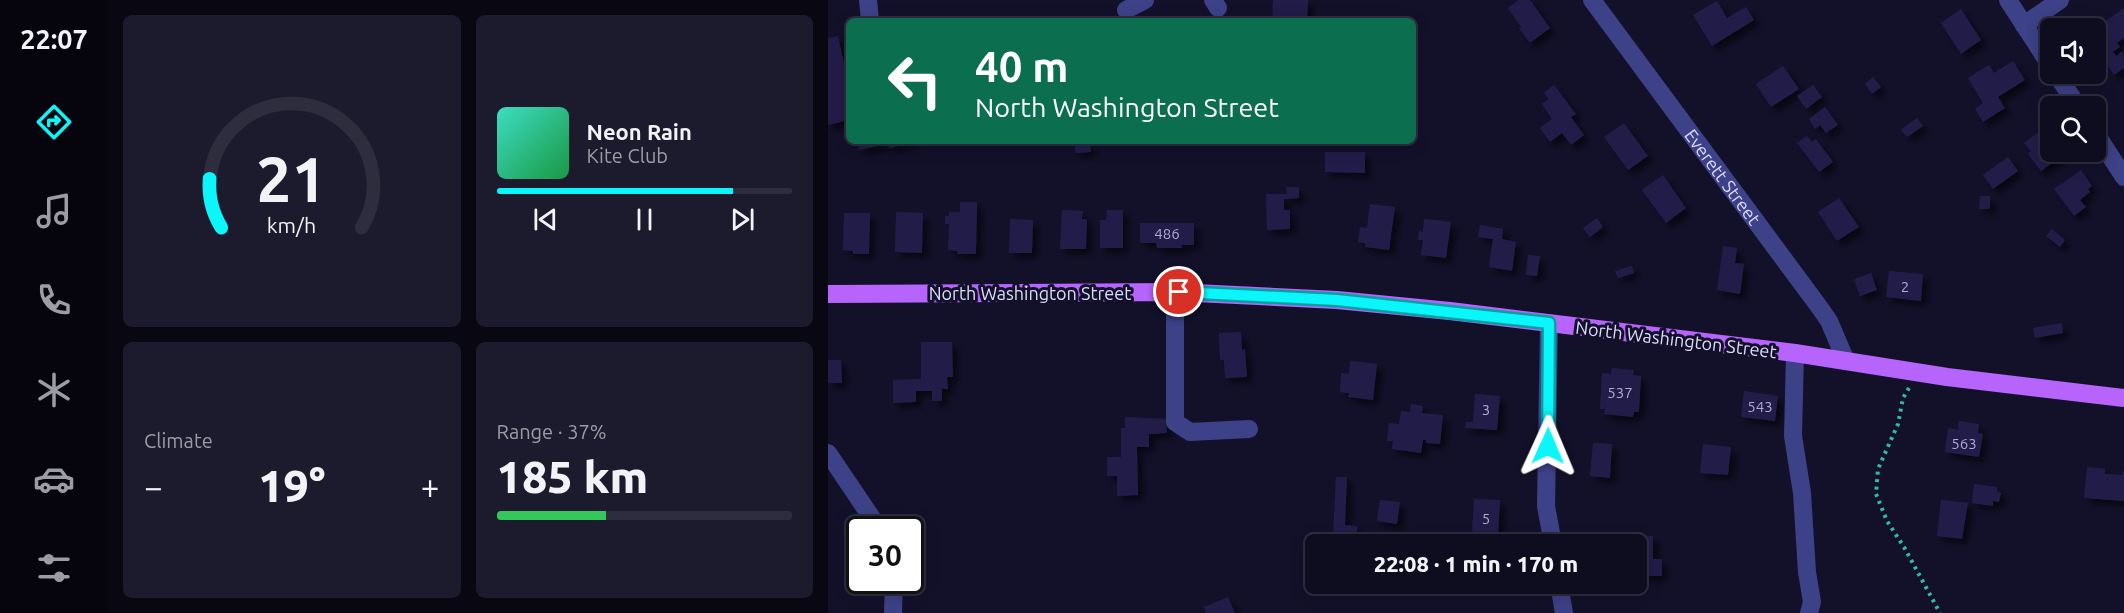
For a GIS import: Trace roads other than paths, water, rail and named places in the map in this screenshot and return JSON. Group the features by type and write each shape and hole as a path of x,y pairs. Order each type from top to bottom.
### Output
{"main road":[{"name":"North Washington Street","path":"828,294 1175,292 1337,300 1795,353 1947,377 2124,398"}],"street":[{"path":"868,0 870,18"},
{"path":"1126,10 1145,0"},
{"name":"Everett Street","path":"1592,0 1820,308 1829,321 1846,361"},
{"path":"2008,0 2040,50"},
{"path":"2024,25 2060,0"},
{"path":"2106,149 2124,177"},
{"path":"1175,292 1175,422 1190,432 1249,429"},
{"path":"1549,323 1546,506 1551,534"},
{"path":"1795,353 1793,436 1802,493 1807,572 1812,602 1809,613"},
{"path":"828,453 872,516"},
{"path":"893,613 894,594"},
{"path":"1561,594 1564,613"}]}
